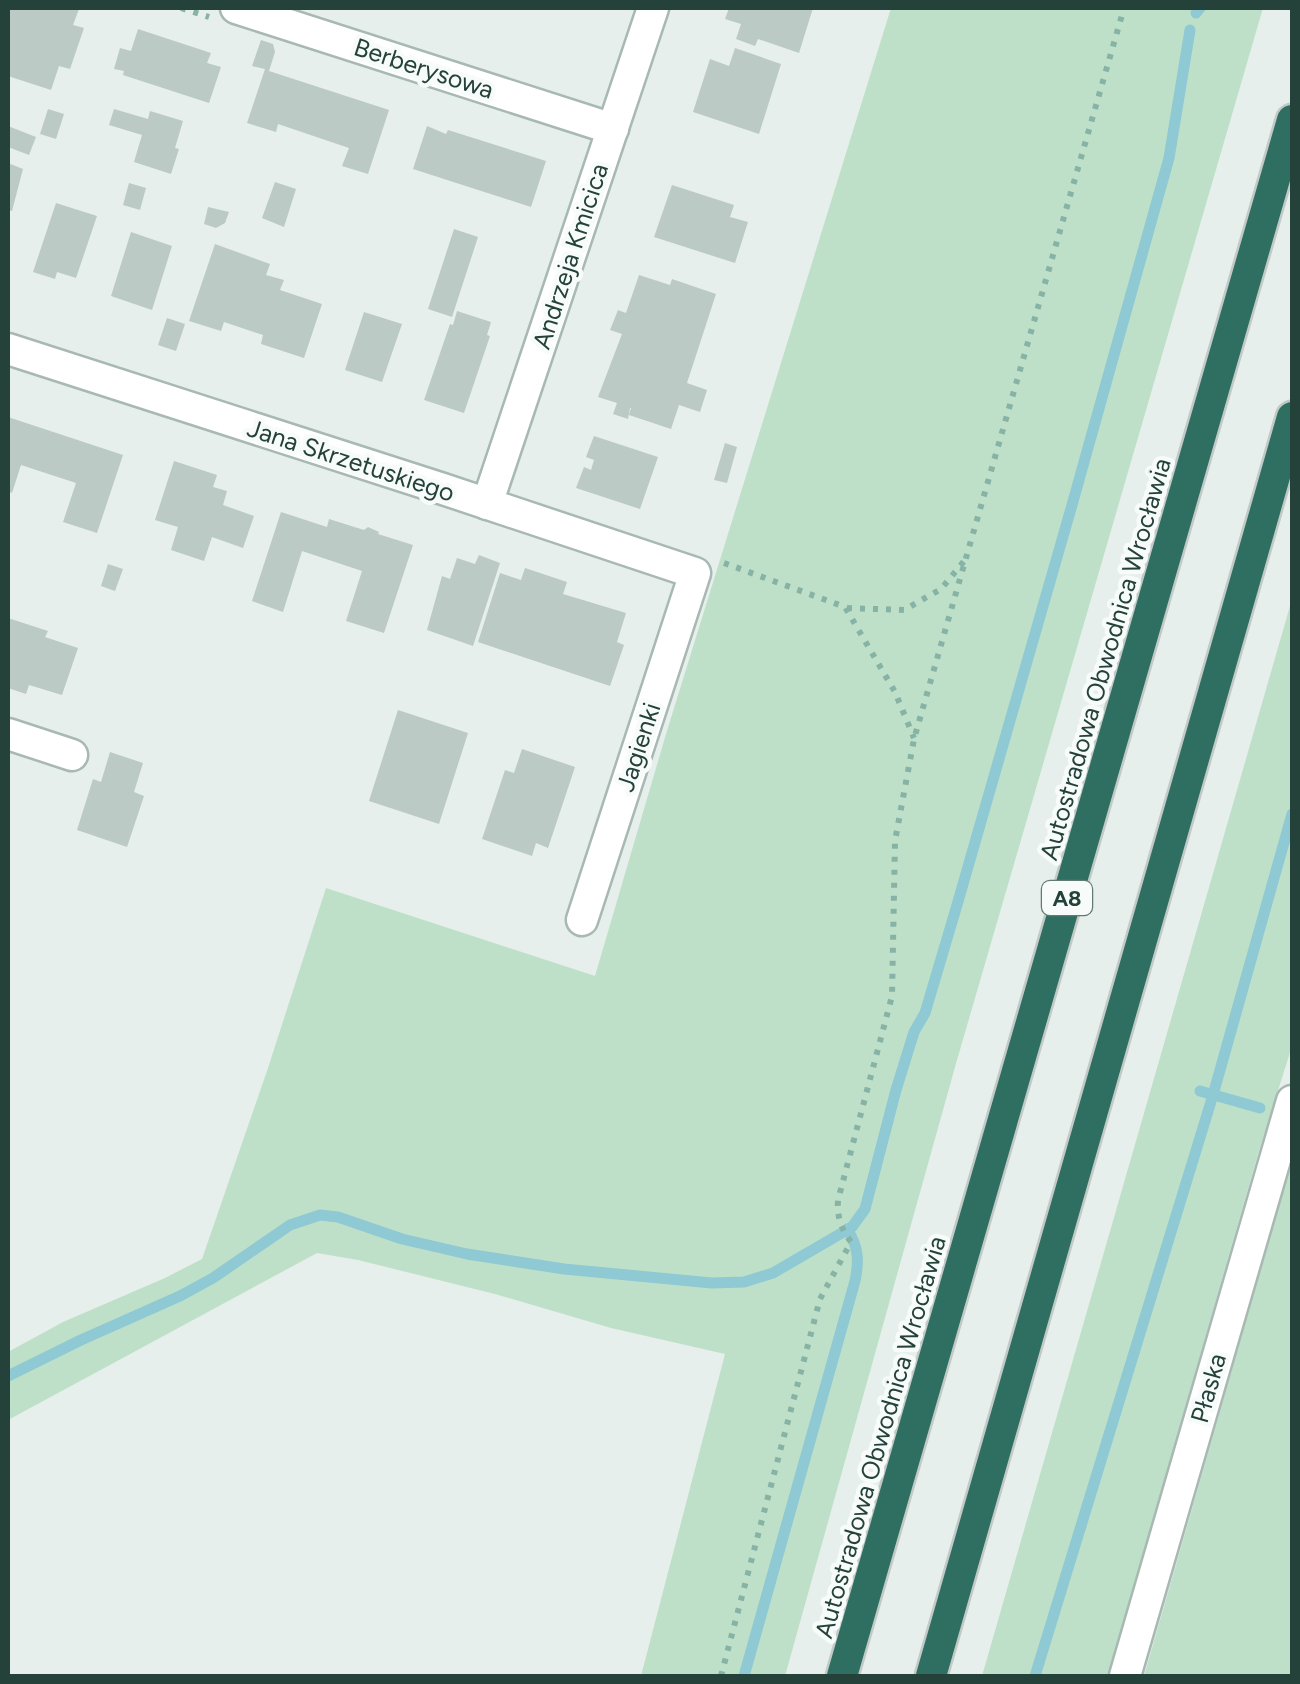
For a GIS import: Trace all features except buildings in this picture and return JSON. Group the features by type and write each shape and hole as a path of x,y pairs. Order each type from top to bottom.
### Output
{"highway":[{"name":"Autostradowa Obwodnica Wrocławia","path":"842,1676 1292,120"},
{"path":"931,1676 1292,417"}],"street":[{"name":"Andrzeja Kmicica","path":"487,504 653,8"},
{"name":"Berberysowa","path":"256,10 613,129"},
{"name":"Jana Skrzetuskiego","path":"8,349 695,573"},
{"name":"Jagienki","path":"582,920 695,573"},
{"path":"8,734 72,755"},
{"name":"Płaska","path":"1125,1676 1292,1101"}],"path":[{"path":"721,1676 820,1299 851,1242 843,1232 838,1200 892,996 895,841 914,740 1124,8"},
{"path":"695,573 701,554 845,608 904,610 941,589 968,556"},
{"path":"845,608 895,692 914,740"}],"green space":[{"path":"891,8 1263,8 957,1060 785,1676 641,1676 725,1354 611,1328 358,1260 317,1253 8,1420 8,1352 63,1322 202,1259 326,888 595,976"},
{"path":"1292,599 1292,1046 1108,1676 982,1676"},
{"path":"1292,1161 1292,1676 1144,1676"}],"waterway":[{"path":"1196,13 1200,8"},
{"path":"8,1376 180,1296 290,1225 320,1215 467,1254 564,1269 712,1283 744,1282 773,1273 852,1227 865,1209 896,1090 914,1032 925,1013 1072,505 1169,158 1190,30"},
{"path":"1035,1676 1213,1095 1292,814"},
{"path":"1200,1091 1260,1108"},
{"path":"744,1676 855,1281 857,1254 847,1229"}]}
